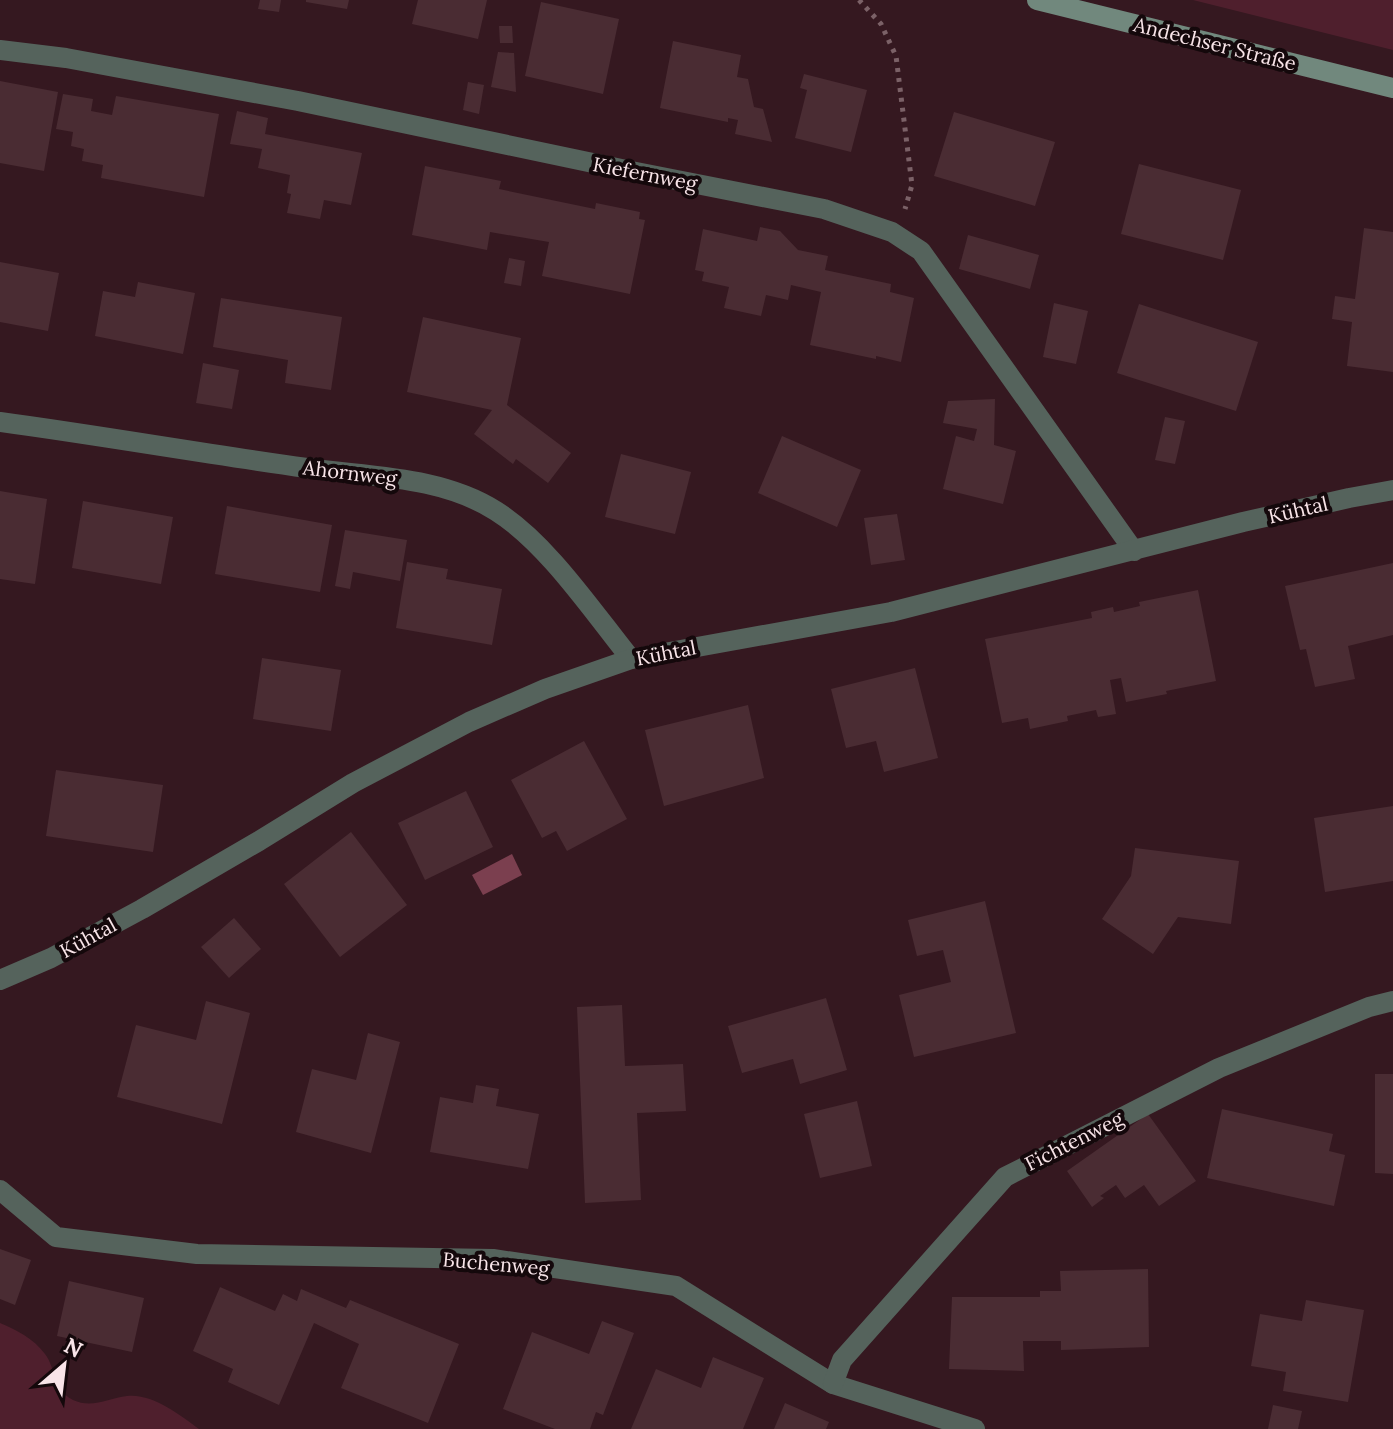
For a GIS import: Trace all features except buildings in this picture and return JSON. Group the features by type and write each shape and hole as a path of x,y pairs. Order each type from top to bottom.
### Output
{"street":[{"name":"Andechser Straße","path":"1037,0 1393,88"},
{"name":"Kiefernweg","path":"0,50 66,58 298,101 824,209 892,232 921,251 1134,551"},
{"name":"Ahornweg","path":"0,422 452,490 510,519 562,572 631,659"},
{"name":"Kühtal","path":"0,980 51,958 129,916 353,783 469,722 545,689 631,659 891,612 1258,519 1393,490"},
{"name":"Fichtenweg","path":"833,1384 842,1360 1005,1177 1219,1068 1369,1007 1393,1001"},
{"name":"Buchenweg","path":"0,1190 56,1237 197,1254 493,1259 676,1286 833,1384 975,1429"}],"path":[{"path":"859,0 881,24 896,56 912,185 904,214 892,232"}],"shaded area":[{"path":"1193,0 1393,0 1393,50"},
{"path":"512,854 522,875 483,895 472,875"},
{"path":"0,1323 25,1336 41,1349 61,1390 73,1400 87,1403 127,1396 146,1398 165,1406 199,1429 0,1429"}]}
